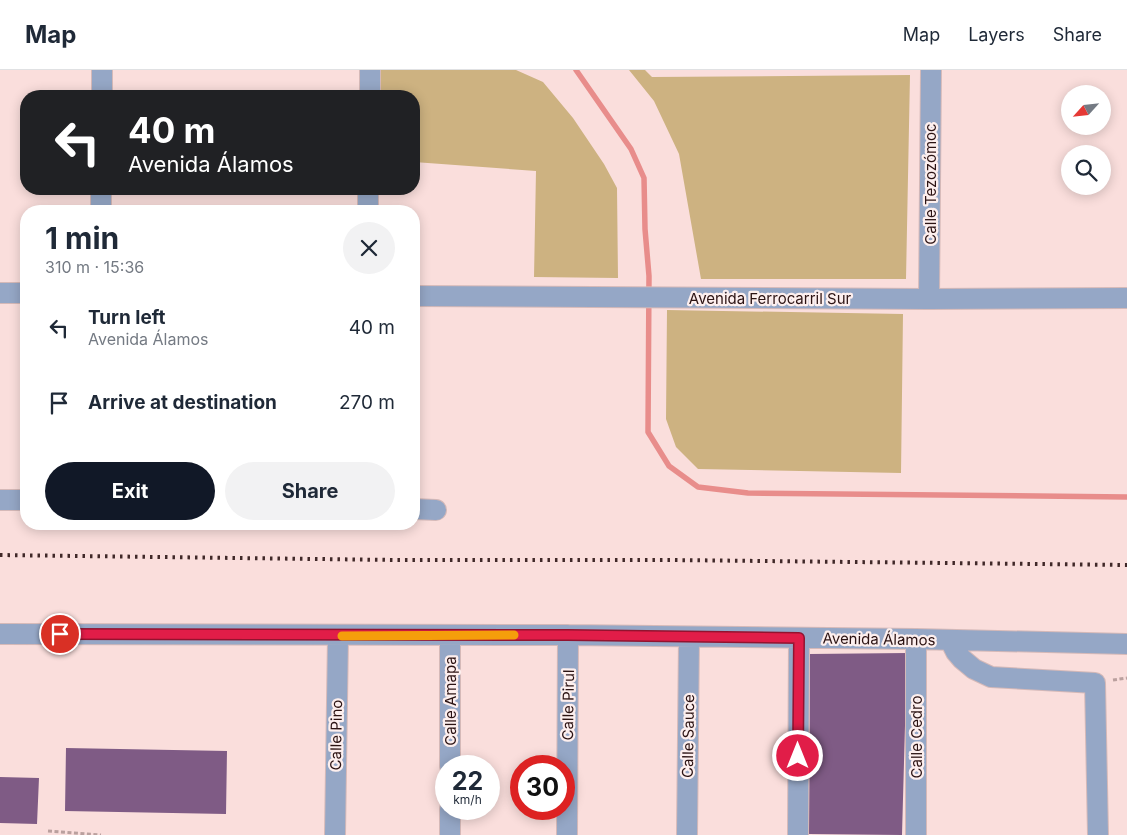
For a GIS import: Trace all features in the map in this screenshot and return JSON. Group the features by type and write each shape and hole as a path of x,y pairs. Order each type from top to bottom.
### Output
{"street":[{"path":"102,70 102,90"},
{"path":"370,70 370,90"},
{"name":"Calle Tezozómoc","path":"929,299 931,70"},
{"path":"0,293 20,293"},
{"name":"Avenida Ferrocarril Sur","path":"420,296 929,299 1127,298"},
{"path":"0,500 20,500"},
{"path":"420,509 436,510"},
{"name":"Avenida Álamos","path":"0,634 568,635 689,638 916,639 1127,644"},
{"name":"Calle Amapa","path":"450,635 450,755"},
{"name":"Calle Pirul","path":"566,835 568,635"},
{"name":"Calle Pino","path":"335,835 338,636"},
{"name":"Calle Sauce","path":"687,835 689,638"},
{"path":"798,835 799,638"},
{"name":"Calle Cedro","path":"916,639 916,835"},
{"path":"950,640 962,659 974,669 991,677 1095,683 1098,835"},
{"path":"450,820 450,835"}],"path":[{"path":"48,831 102,835"}],"shaded area":[{"path":"377,70 516,70 543,82 573,118 604,164 617,188 618,278 534,277 536,171 420,162 420,90 378,90"},
{"path":"629,70 645,70 652,77 910,75 906,279 701,279 679,154 654,101"},
{"path":"667,310 903,314 901,473 698,469 676,447 666,419"}],"building":[{"path":"907,653 902,835 809,834 810,654"},
{"path":"66,748 227,751 226,814 65,811"},
{"path":"0,777 39,778 37,824 0,823"}],"waterway":[{"path":"576,70 631,149 644,178 645,229 649,276 648,432 669,466 698,487 748,493 1127,497"}],"railway":[{"path":"0,555 1127,565"}],"slow traffic":[{"path":"342,636 514,635"}],"route":[{"path":"60,634 568,635 799,638 798,756"}]}
